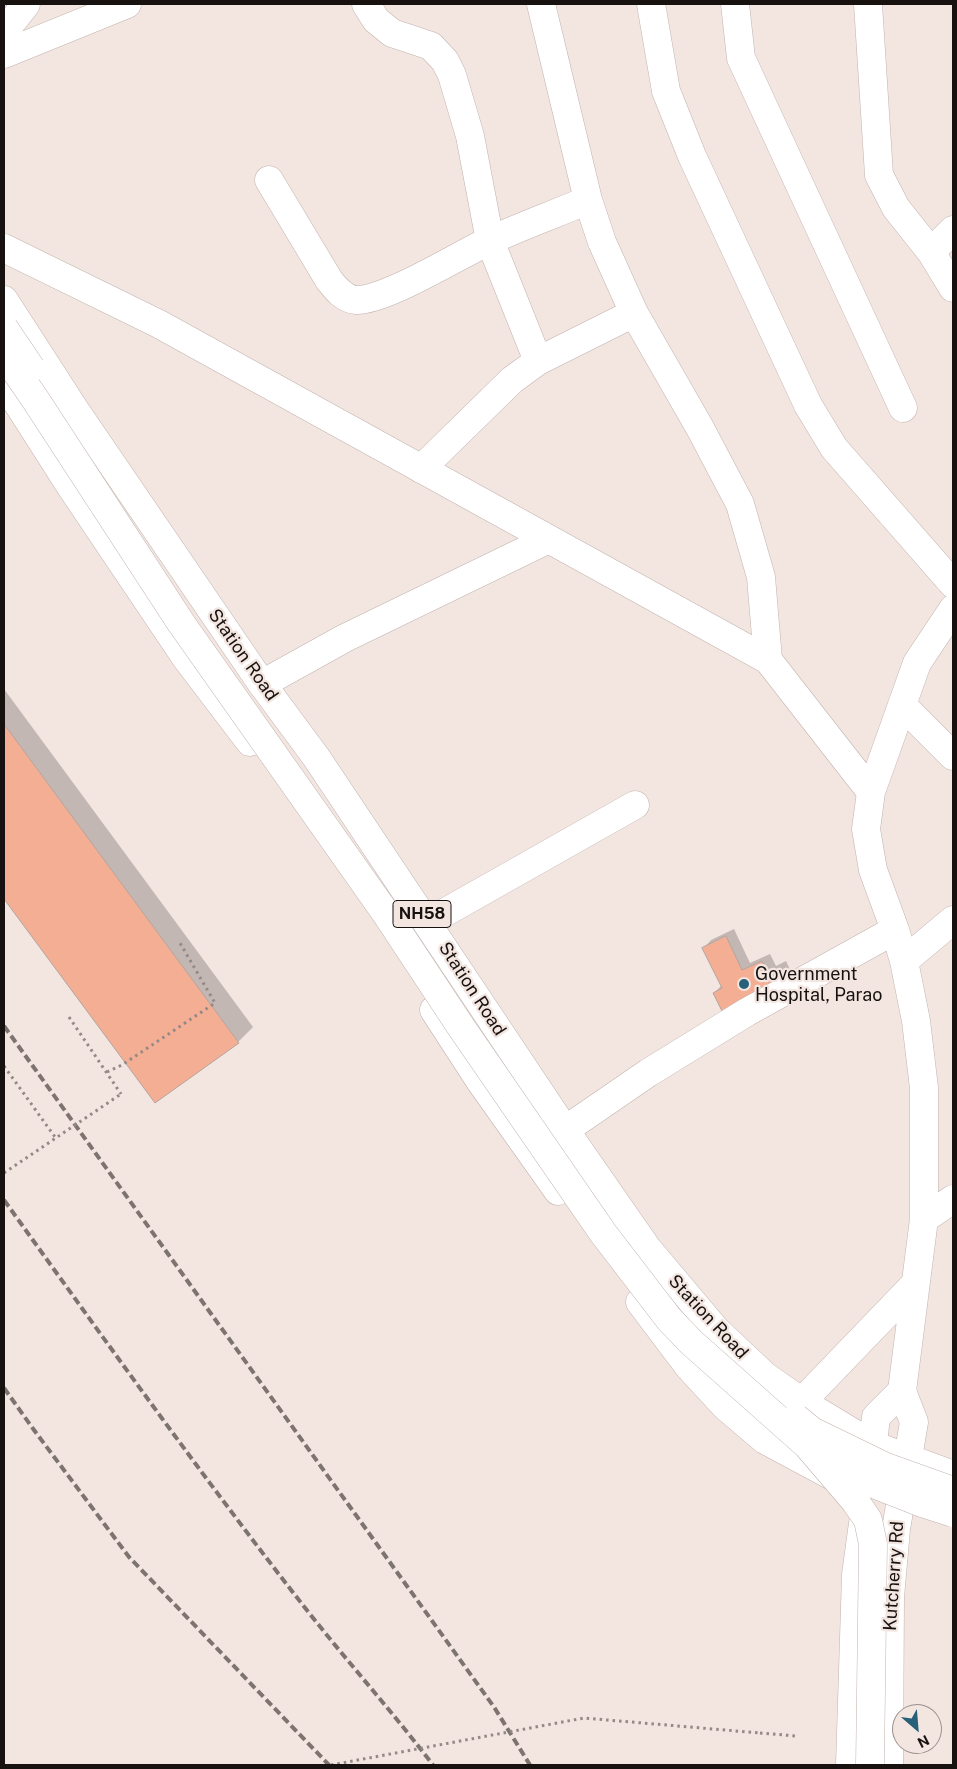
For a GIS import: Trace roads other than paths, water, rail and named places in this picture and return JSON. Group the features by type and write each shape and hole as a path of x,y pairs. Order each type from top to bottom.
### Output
{"main road":[{"path":"4,32 26,4"},
{"path":"4,54 127,4"},
{"path":"366,4 376,20 392,33 431,46 445,61 452,75 470,136 490,241 538,361"},
{"path":"541,4 588,200 602,242 634,313 700,428 740,504 760,576 768,660"},
{"path":"651,4 666,91 692,156 808,405 834,448 953,584"},
{"path":"736,4 741,58 903,408"},
{"path":"868,4 879,174 896,208 931,252 953,288"},
{"path":"269,180 329,280 339,292 354,300 368,299 397,288 490,241 588,200"},
{"path":"931,252 953,230"},
{"path":"4,248 159,324 768,660 872,792"},
{"name":"Station Road","path":"4,300 77,413 262,684 316,757 428,922 565,1130 647,1248 716,1330 765,1376 802,1402 873,1445 908,1459"},
{"path":"421,469 512,380 538,361 634,313"},
{"path":"4,328 232,669 451,980 604,1211 673,1301 778,1405 812,1431 886,1467 953,1491"},
{"path":"4,354 181,623 387,916 602,1233 669,1319 691,1342 807,1445 855,1501 868,1520 873,1544 870,1765"},
{"name":"NH58","path":"4,382 76,496 186,658 308,820 480,1081 635,1296 689,1367 725,1406 765,1440 866,1494 953,1527"},
{"path":"262,684 345,638 549,539"},
{"path":"850,1765 856,1575 876,1417 902,1391 924,1219 924,1088 916,1021 904,961 873,870 866,829 872,792 917,663 953,609"},
{"path":"902,705 953,756"},
{"path":"428,922 635,805"},
{"path":"904,961 953,920"},
{"path":"565,1130 648,1073 747,1012 895,930"},
{"path":"924,1219 953,1199"},
{"path":"765,1440 915,1284"},
{"name":"Kutcherry Rd","path":"889,1765 890,1597 896,1528 914,1422 902,1391"},
{"name":"NH58","path":"908,1459 953,1475"},
{"path":"824,1465 953,1513"}],"railway":[{"path":"4,1026 494,1707 530,1765"},
{"path":"4,1200 151,1404 226,1504 318,1624 433,1765"},
{"path":"4,1388 129,1557 329,1765"}],"place":[{"name":"Government Hospital, Parao","path":"744,984"}]}
